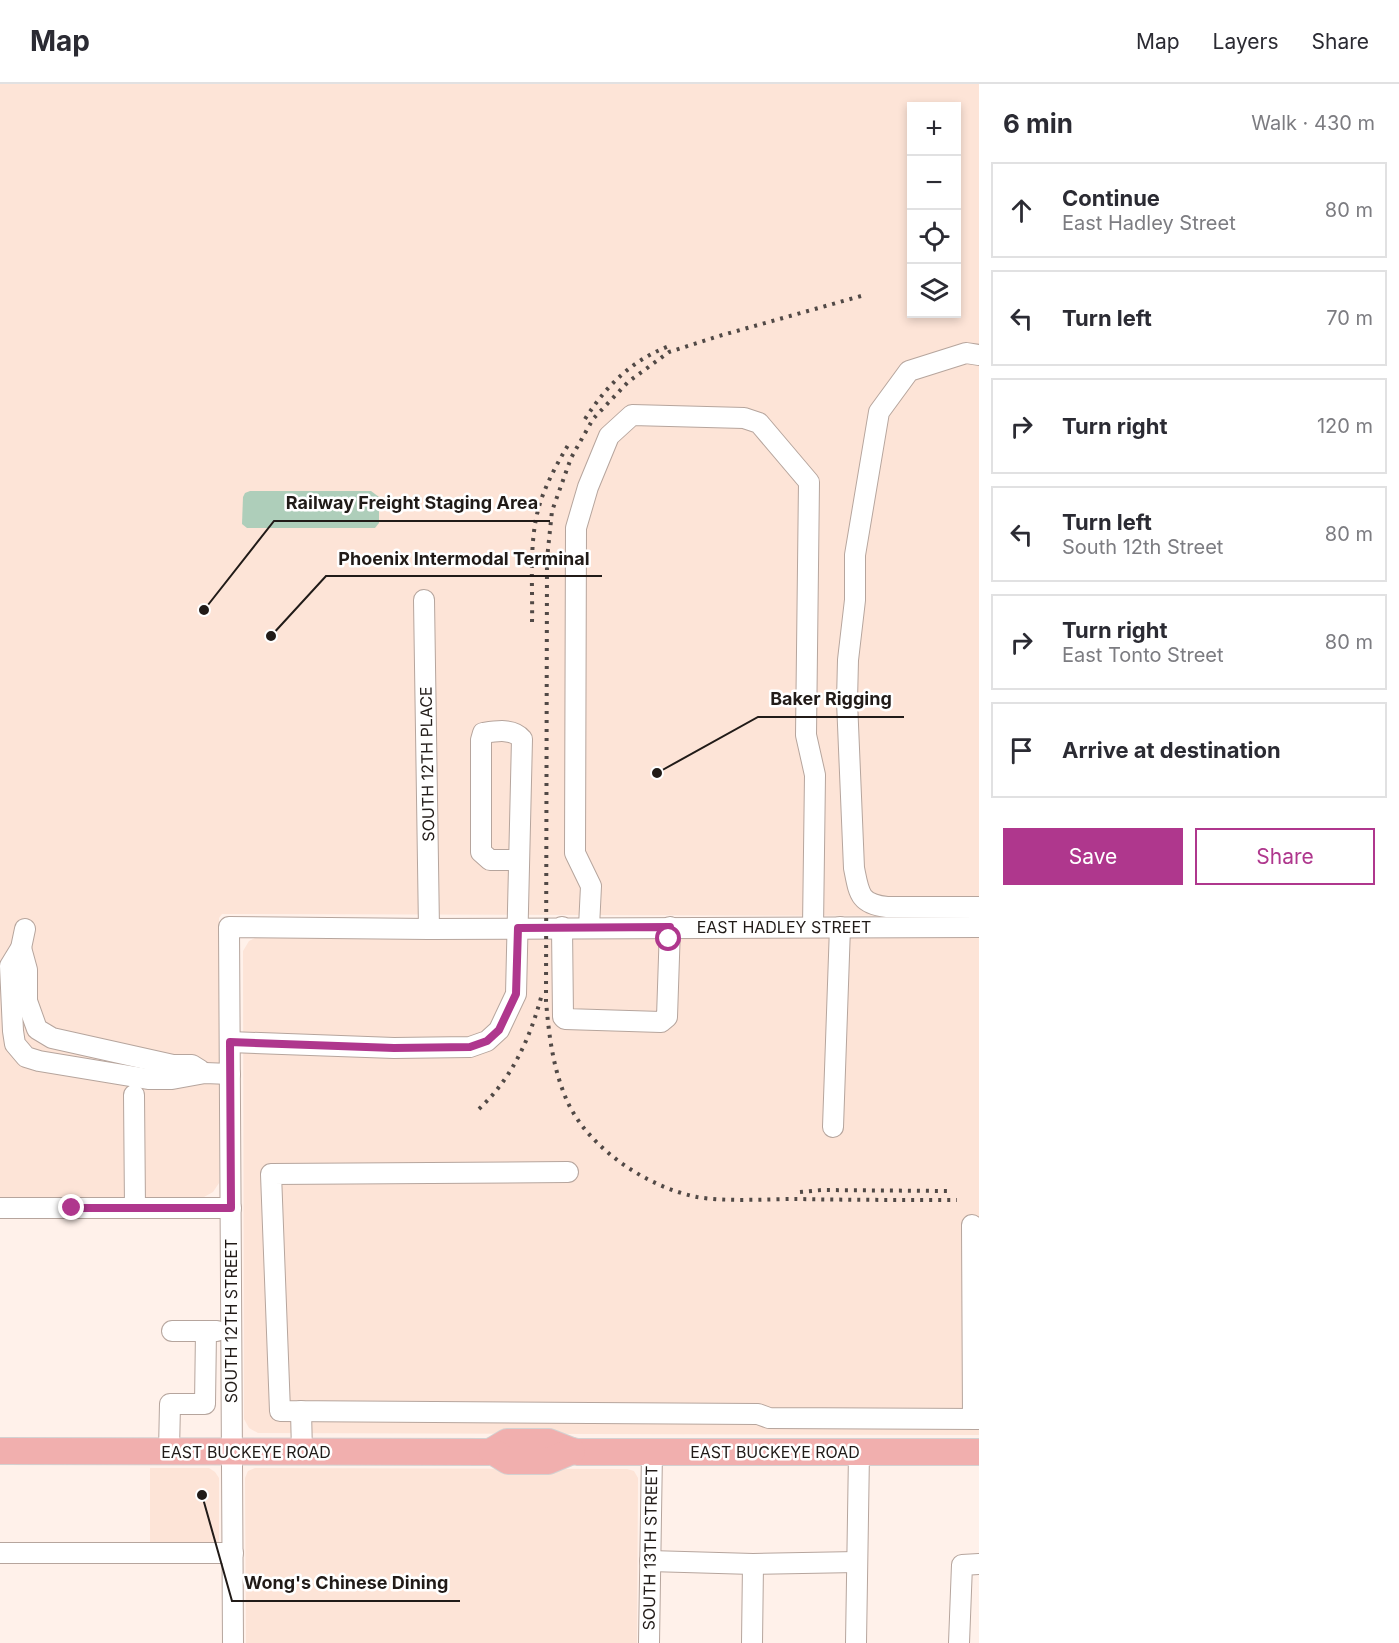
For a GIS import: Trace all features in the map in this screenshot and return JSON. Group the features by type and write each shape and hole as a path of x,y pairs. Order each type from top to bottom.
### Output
{"main road":[{"name":"EAST BUCKEYE ROAD","path":"0,1451 492,1451 508,1461 548,1461 572,1451 974,1452"}],"street":[{"path":"979,355 966,353 909,371 879,412 855,555 855,600 848,660 847,701 854,868 858,889 866,902 872,906 887,907 979,907"},
{"path":"589,927 591,886 575,852 576,528 588,487 609,436 632,415 744,418 759,423 809,482 806,735 815,775 813,927"},
{"name":"SOUTH 12TH PLACE","path":"424,600 429,929"},
{"path":"230,1042 394,1048 470,1047 487,1041 499,1030 516,994 522,739 518,734 499,731 483,734 481,740 481,852 490,860 518,860"},
{"name":"EAST HADLEY STREET","path":"229,927 429,929 979,927"},
{"name":"SOUTH 12TH STREET","path":"229,927 233,1643"},
{"path":"562,927 562,1017 565,1019 661,1022 668,1017 670,927"},
{"path":"833,1127 840,927"},
{"path":"205,1073 192,1065 173,1065 52,1038 37,1029 27,1001 27,970 23,939 10,966 10,1004 15,1044 26,1057 148,1079 172,1079 205,1073 230,1074"},
{"path":"134,1095 135,1208"},
{"path":"568,1172 271,1174 280,1411 758,1414 769,1418 974,1419"},
{"path":"0,1208 231,1208"},
{"path":"972,1225 974,1452"},
{"path":"172,1331 231,1330"},
{"path":"169,1451 170,1404 205,1404 206,1331"},
{"path":"302,1411 302,1452"},
{"name":"SOUTH 13TH STREET","path":"648,1643 652,1452"},
{"path":"856,1643 859,1453"},
{"path":"0,1553 233,1553"},
{"path":"651,1561 753,1564 857,1562"},
{"path":"752,1643 753,1564"},
{"path":"959,1643 962,1565 979,1564"}],"shaded area":[{"path":"0,84 979,84 979,916 222,914 219,918 219,1183 213,1192 204,1197 0,1197"},
{"path":"259,936 979,937 979,1435 258,1433 249,1428 244,1419 243,951 249,941"},
{"path":"150,1468 209,1468 215,1472 219,1478 219,1548 150,1548"},
{"path":"255,1468 627,1469 634,1471 638,1478 637,1643 246,1643 245,1478 248,1471"}],"green space":[{"path":"250,491 371,491 379,497 379,523 375,528 247,528 242,524 243,497"}],"railway":[{"path":"861,296 669,352 628,382 593,419 571,458 552,511 547,559 547,1014 552,1053 559,1078 568,1103 578,1120 590,1136 622,1164 659,1185 697,1197 720,1199 957,1200"},
{"path":"585,419 602,395 621,375 643,359 669,346"},
{"path":"532,622 532,561 537,515 547,485 570,442"},
{"path":"479,1109 501,1084 518,1057 532,1027 542,994"},
{"path":"800,1192 822,1190 947,1191"}],"place":[{"name":"Railway Freight Staging Area","path":"204,610"},
{"name":"Phoenix Intermodal Terminal","path":"271,636"},
{"name":"Baker Rigging","path":"657,773"},
{"name":"Wong's Chinese Dining","path":"202,1495"}],"route":[{"path":"72,1208 231,1208 230,1042 394,1048 470,1047 487,1041 499,1030 516,994 518,928 670,927 669,939"}]}
